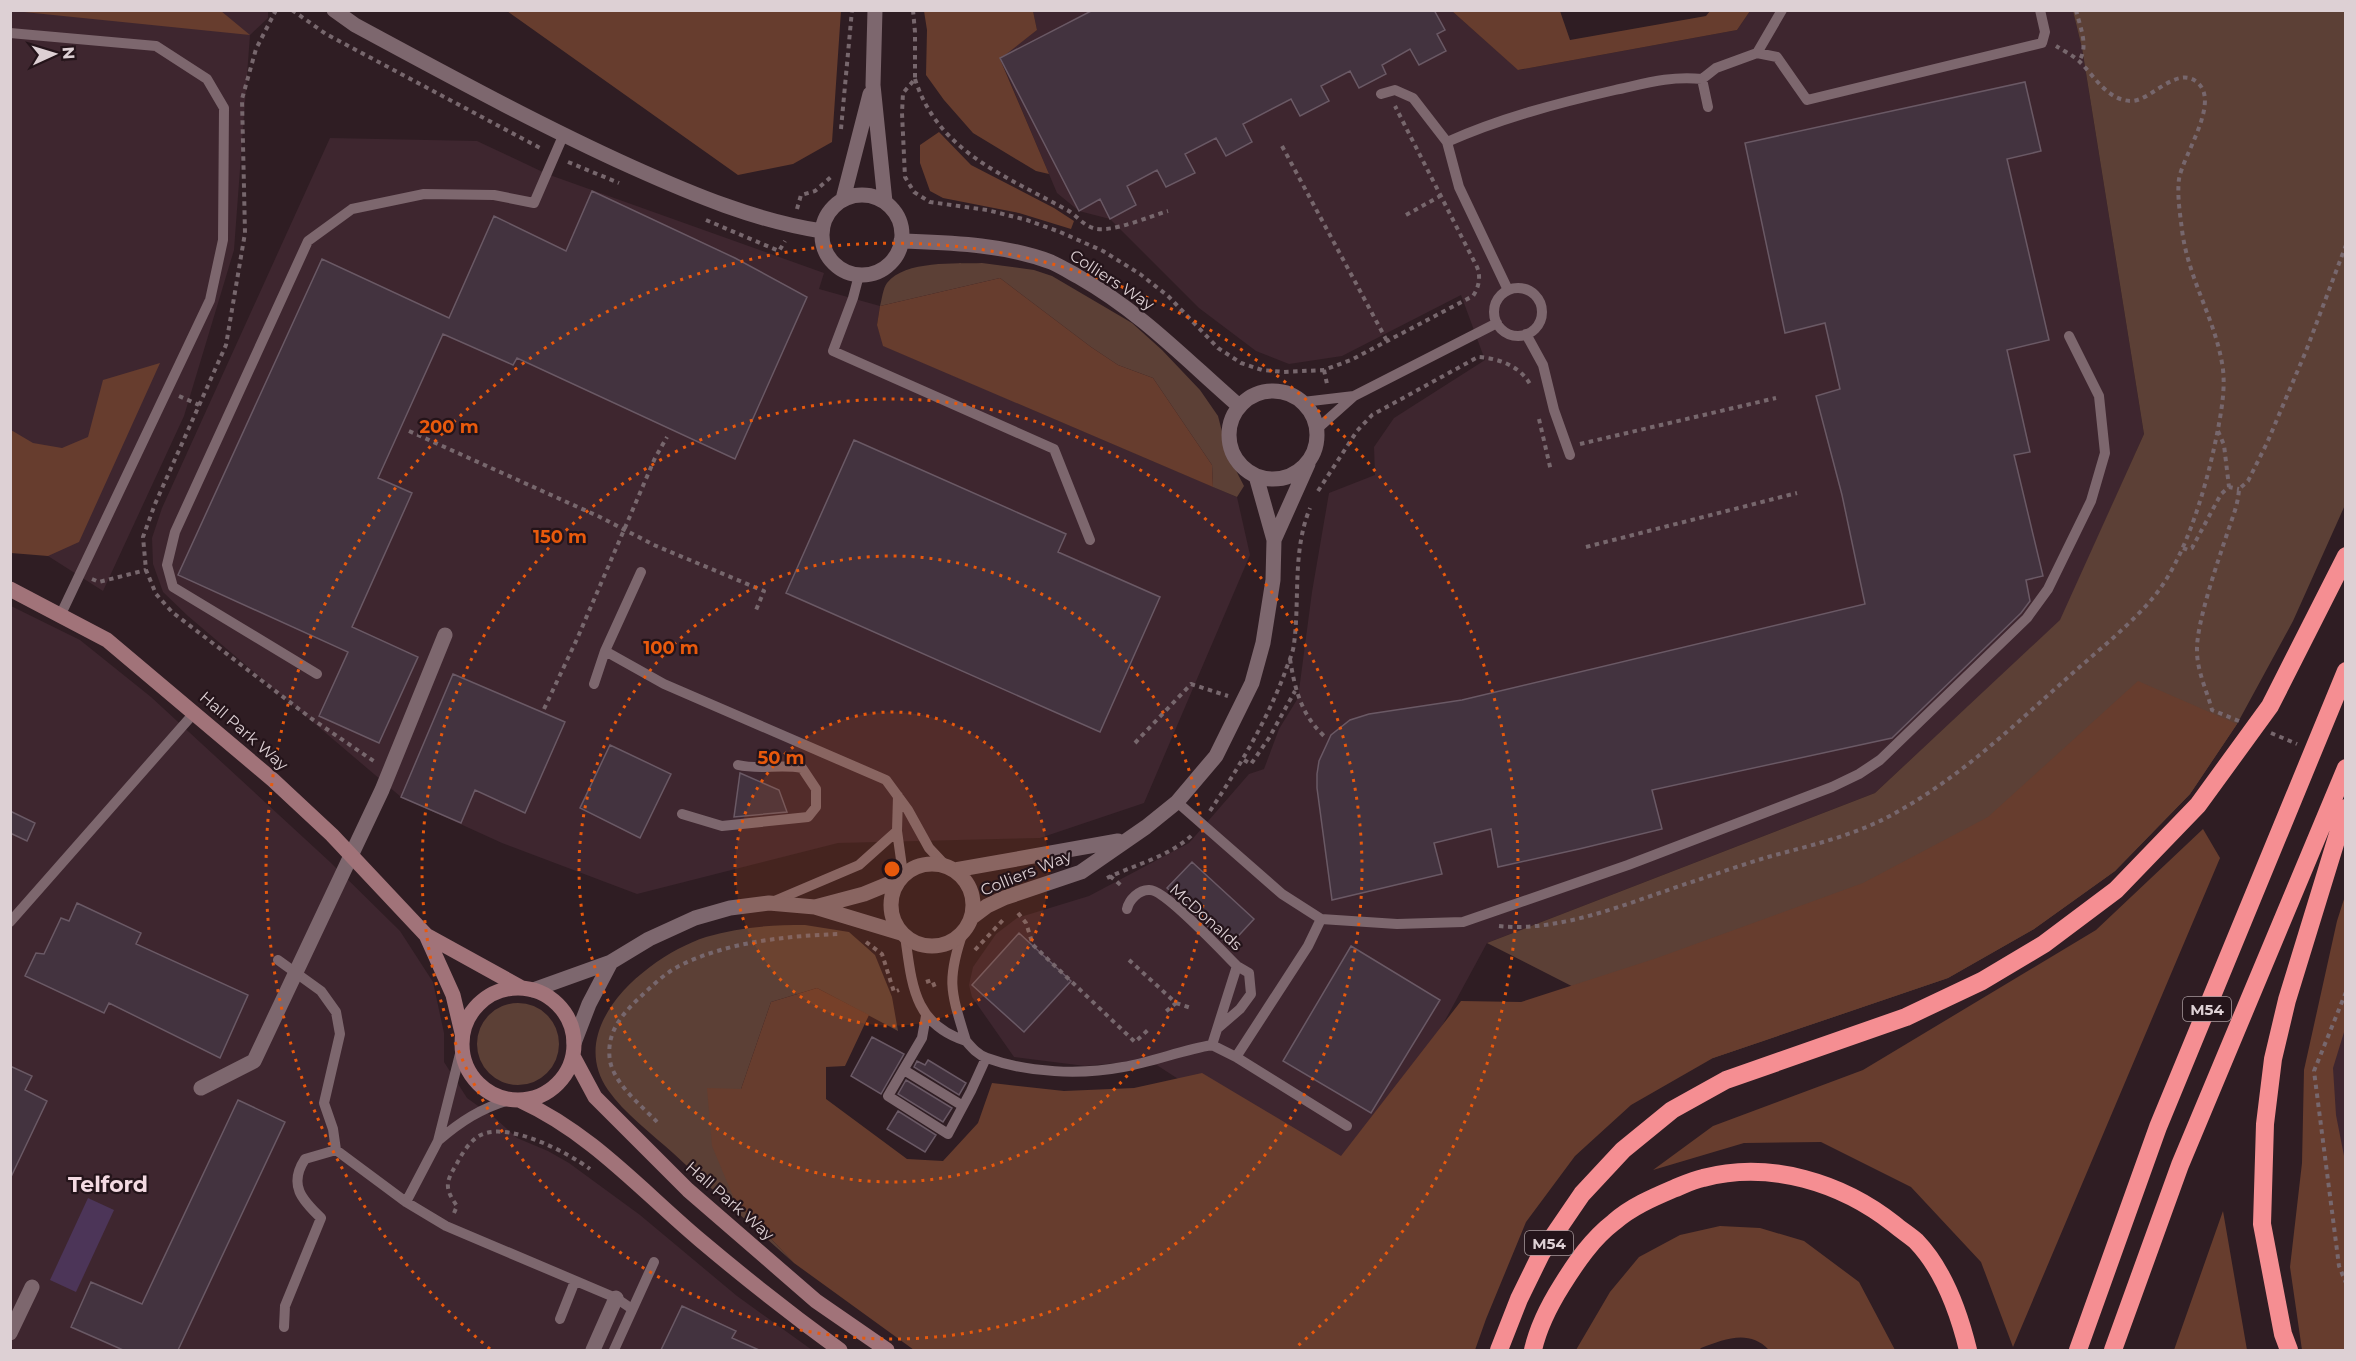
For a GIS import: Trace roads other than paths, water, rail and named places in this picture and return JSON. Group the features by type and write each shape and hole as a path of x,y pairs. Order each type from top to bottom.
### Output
{"highway":[{"name":"M54","path":"1499,1350 1519,1299 1541,1254 1582,1194 1623,1150 1672,1110 1726,1080 1906,1017 1982,981 2044,944 2116,890 2198,806 2270,706 2346,556"},
{"name":"M54","path":"2078,1350 2158,1127 2346,671"},
{"name":"M54","path":"2113,1350 2180,1165 2346,768"},
{"path":"2289,1350 2283,1334 2262,1224 2265,1124 2273,1059 2287,1000 2346,808"},
{"name":"M54","path":"1533,1350 1554,1299 1582,1253 1613,1222 1648,1199 1703,1178 1744,1173 1790,1176 1816,1181 1849,1195 1875,1210 1916,1242 1941,1277 1960,1316 1968,1350"}],"main road":[{"name":"Hall Park Way","path":"10,589 107,640 195,712 332,835 426,935 453,994 461,1042"},
{"name":"Hall Park Way","path":"426,935 528,989"},
{"path":"515,1101 539,1097 555,1087 566,1073 574,1049 571,1025 562,1009 549,997 528,989 506,989 490,995 477,1005 467,1019 461,1042 465,1064 472,1077 494,1096 547,1113 588,1141 700,1240 840,1350"},
{"name":"Hall Park Way","path":"574,1049 595,1097 639,1139 651,1155 816,1301 887,1350"}],"street":[{"path":"334,10 355,25 563,136 688,192 793,226 822,231"},
{"path":"876,10 873,86 885,202"},
{"path":"843,199 873,86"},
{"path":"864,195 885,202 893,209 898,219 901,241 898,252 882,270 859,275 846,272 827,255 822,244 822,231 828,212 843,199 864,195"},
{"name":"Colliers Way","path":"901,241 1000,248 1051,262 1133,311 1239,406"},
{"path":"1309,461 1298,471 1285,478 1270,479 1256,476 1245,469 1230,446 1229,432 1232,418 1239,406 1250,397 1263,392 1277,391 1291,394 1303,402 1312,414 1317,429"},
{"name":"Colliers Way","path":"1274,540 1309,461 1317,440 1317,429"},
{"name":"Colliers Way","path":"528,989 611,962 649,939 695,918 730,908 769,903 815,907 903,935 924,946 946,944 987,906 1081,872 1124,840 1146,827 1177,802 1216,756 1252,683 1263,643 1273,580 1274,540 1256,476"},
{"path":"201,1088 254,1061 382,790 445,635"},
{"name":"Colliers Way","path":"815,907 864,894 923,864 950,867 1124,840"},
{"name":"Colliers Way","path":"950,867 965,879 971,891 973,905 967,925"},
{"path":"901,877 890,902 895,924 903,935"},
{"path":"574,1049 589,1004 611,962"},
{"path":"10,1333 32,1287"},
{"path":"592,1350 616,1298"}],"lane":[{"path":"1756,53 1782,10"},
{"path":"1447,142 1486,124 1571,100 1676,77 1702,79 1716,68 1756,53 1777,57 1807,100 2042,43 2045,32 2040,10"},
{"path":"10,33 156,46 207,79 224,108 223,240 210,300 61,614"},
{"path":"1702,79 1708,107"},
{"path":"1384,93 1395,90 1413,98 1447,142 1459,187 1508,290"},
{"path":"317,675 173,587 167,565 174,532 308,241 352,209 424,194 494,195 534,203 563,136"},
{"path":"859,275 833,351 1054,449 1090,540"},
{"path":"1515,288 1530,291 1540,303 1541,318 1533,330 1526,334 1513,335 1497,323 1494,307 1502,294 1508,290 1515,288"},
{"path":"1317,429 1354,396 1497,323"},
{"path":"1526,334 1543,365 1554,410 1573,450"},
{"path":"1177,802 1282,894 1321,920 1397,924 1463,922 1628,865 1832,787 1859,774 1880,760 2027,618 2048,589 2091,501 2105,453 2099,396 2068,336"},
{"path":"1303,402 1354,396"},
{"path":"594,684 605,651 641,572"},
{"path":"605,651 664,684 866,769 886,780 908,810 929,848 950,867"},
{"path":"10,922 195,712"},
{"path":"682,814 722,826 808,817 816,807 816,789 802,768 786,765 738,765"},
{"path":"898,796 897,831 901,877"},
{"path":"769,903 859,864 897,831"},
{"name":"McDonalds","path":"1127,909 1129,902 1142,891 1152,890 1166,898 1238,966 1249,973 1251,994 1240,1009 1218,1028"},
{"path":"1236,1057 1308,946 1321,920"},
{"path":"967,925 954,960 951,981 953,1000 966,1041 976,1052 986,1058 1029,1068 1075,1071 1121,1068 1212,1045 1236,1057 1347,1126"},
{"path":"903,935 913,985 926,1016 948,1035 966,1041"},
{"path":"278,960 321,992 336,1012 340,1034 324,1103 333,1129 336,1150 406,1202 446,1226 616,1298 632,1309"},
{"name":"McDonalds","path":"1212,1045 1238,966"},
{"path":"926,1016 922,1038 888,1096 948,1134 986,1058"},
{"path":"406,1202 438,1141 461,1042"},
{"path":"904,1070 963,1106"},
{"path":"438,1141 460,1122 492,1105 515,1101"},
{"path":"284,1327 285,1306 321,1218 304,1201 297,1185 299,1168 305,1159 336,1150"},
{"path":"614,1350 654,1262"},
{"path":"560,1319 575,1281"}],"district":[{"name":"Telford","path":"108,1184"}]}
